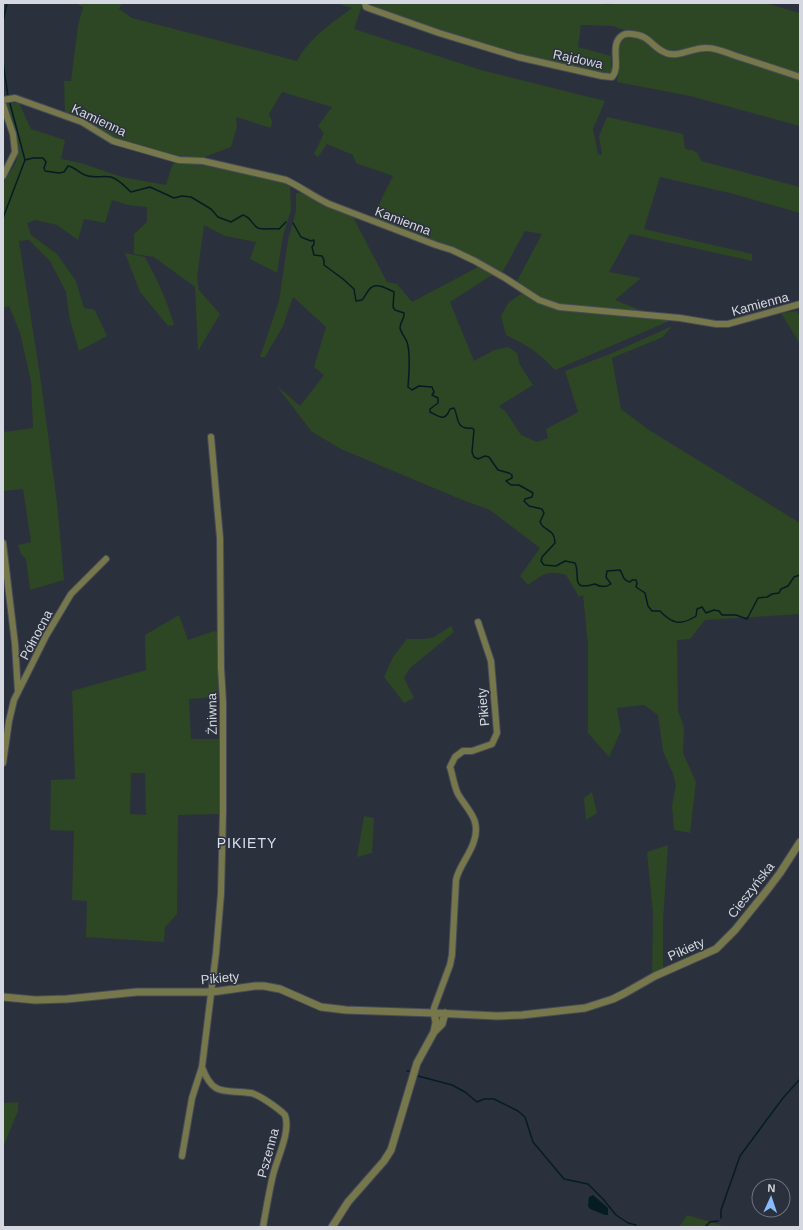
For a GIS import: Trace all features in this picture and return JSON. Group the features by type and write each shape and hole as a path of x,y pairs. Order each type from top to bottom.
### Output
{"street":[{"name":"Rajdowa","path":"365,3 366,6 371,9 503,53 602,76 612,76 614,74 616,70 615,48 621,36 625,34 642,36 651,41 663,52 668,54 708,48 800,76"},
{"name":"Kamienna","path":"3,100 15,98 82,122 113,141 179,160 203,161 286,180 329,204 436,246 452,250 505,278 539,300 559,307 680,318 716,324 728,324 800,304"},
{"path":"3,105 13,134 15,152 4,174"},
{"name":"Żniwna","path":"211,437 220,538 223,738 221,894 212,992"},
{"path":"3,543 15,644 18,692"},
{"name":"Północna","path":"3,763 5,733 11,712 18,692 46,636 71,594 106,559"},
{"name":"Pikiety","path":"434,1012 434,1008 450,965 452,955 456,880 458,872 470,852 476,831 472,813 458,793 450,767 456,757 463,751 492,744 497,734 491,661 478,622"},
{"name":"Cieszyńska","path":"716,949 735,930 768,889 800,842"},
{"name":"Pikiety","path":"3,997 52,1000 143,992 212,992 264,986 280,989 312,1004 330,1009 434,1012 497,1016 522,1015 585,1008 619,996 660,974 716,949"},
{"path":"182,1156 192,1098 202,1067 212,992"},
{"path":"434,1012 436,1022 434,1032"},
{"path":"332,1227 348,1202 384,1161 391,1150 417,1063 434,1032 442,1024 445,1013"},
{"name":"Pszenna","path":"202,1067 205,1076 212,1086 222,1091 255,1094 282,1112 287,1119 286,1131 274,1173 263,1227"}],"green space":[{"path":"75,3 122,3 119,9 132,18 297,61 314,38 352,8 337,3 363,3 354,29 481,70 605,101 593,129 598,154 602,155 599,136 607,117 683,134 685,149 696,152 701,161 800,187 800,213 730,193 660,177 644,229 752,254 752,261 630,234 609,272 641,278 615,300 645,312 559,304 540,298 517,281 542,234 525,231 502,273 462,251 372,218 393,176 356,163 353,155 327,144 318,157 314,154 324,133 318,126 332,107 282,92 269,114 272,121 271,128 236,117 237,127 231,147 202,158 179,157 115,139 86,121 65,114 64,81 71,81 78,25 83,7"},
{"path":"369,3 600,3 608,5 615,3 765,3 800,13 800,74 718,46 706,44 669,52 644,34 613,26 581,25 578,47 611,56 611,72 604,74 528,56 438,30 369,5"},
{"path":"629,36 643,39 662,55 673,57 707,49 800,79 800,126 690,96 617,82 619,69 617,56 620,40"},
{"path":"6,103 19,103 31,129 65,140 61,159 81,163 122,177 166,185 173,163 202,164 281,182 290,186 291,210 283,236 277,273 250,259 256,242 225,236 204,225 197,278 199,290 220,314 198,351 195,287 154,257 134,254 134,234 147,222 147,207 128,205 112,200 105,223 84,219 78,240 57,225 35,220 27,223 31,235 57,254 76,281 84,308 95,310 107,336 79,351 70,320 66,292 50,261 29,240 19,241 41,382 57,502 64,580 30,590 26,559 21,554 18,545 31,542 23,489 3,491 3,432 33,428 31,381 20,333 9,306 3,308 3,184 16,162 18,152 16,131"},
{"path":"300,192 320,203 353,217 387,282 397,284 412,302 478,267 492,275 450,302 474,361 494,350 508,347 517,353 520,365 533,385 499,406 506,412 521,435 537,442 548,438 546,429 578,412 565,371 610,354 672,326 663,337 612,358 621,409 649,430 800,523 800,614 705,620 690,639 677,640 678,711 684,727 683,753 696,782 690,833 674,830 672,805 676,785 663,751 658,715 644,705 617,708 621,731 609,757 588,733 588,645 583,595 579,597 566,575 554,573 546,574 528,585 520,576 540,548 490,510 341,449 312,432 276,385 300,406 324,375 314,367 326,327 293,297 283,326 265,357 260,357 279,301 288,240 296,211 296,194"},
{"path":"125,253 145,257 154,273 174,325 168,326 140,292"},
{"path":"522,293 539,303 556,309 674,319 555,370 533,350 506,335 501,316 509,302"},
{"path":"797,311 800,317 800,344 781,313"},
{"path":"179,615 188,640 214,631 219,633 218,697 189,699 191,739 221,739 220,814 178,815 177,914 165,927 164,942 86,937 87,901 72,900 74,831 50,830 51,780 75,779 72,691 146,670 145,635","holes":["131,773 145,773 146,815 130,814"]},
{"path":"451,626 454,632 410,668 404,678 414,698 404,703 384,677 393,657 407,639 424,639 434,637"},
{"path":"592,792 597,813 586,820 584,798"},
{"path":"364,816 374,818 372,853 357,857"},
{"path":"668,845 663,921 663,971 652,977 653,913 647,852"},
{"path":"18,1102 18,1111 3,1147 3,1103"},
{"path":"687,1215 721,1225 721,1227 679,1227"}],"shaded area":[{"path":"593,1195 608,1208 608,1215 590,1209 588,1206 589,1197"}],"waterway":[{"path":"3,22 7,3"},
{"path":"3,62 8,96"},
{"path":"9,100 25,160"},
{"path":"25,160 43,158 46,162 44,168 45,171 59,173 64,172 68,166 88,176 111,177 119,181 131,192 150,187 174,198 182,196 191,197 211,209 218,217 231,222 243,215 260,229 279,229 286,222"},
{"path":"3,218 25,160"},
{"path":"293,223 301,237 311,241 314,240 312,247 314,255 322,256 324,265 354,289 356,301 362,300 369,289 374,286 383,287 394,292 393,307 395,310 404,313 400,328 407,342 409,352 408,387 412,390 419,386 432,387 434,392 432,395 438,398 438,403 430,409 430,412 439,417 444,417 450,409 454,408 460,425 463,427 472,428 474,430 472,452 474,457 478,459 485,456 489,457 498,470 512,475 512,478 506,481 511,485 519,485 533,493 532,497 525,499 524,501 529,506 542,509 544,513 540,522 544,528 551,532 555,543 542,557 541,561 544,565 556,566 565,561 575,563 578,581 582,586 595,584 603,587 607,586 611,584 606,577 607,571 620,570 626,580 630,582 632,580 636,580 636,587 645,593 648,606 652,611 660,611 669,619 677,622 691,619 696,616 697,609 702,607 706,613 714,610 719,611 722,615 736,615 747,619 758,598 779,593 781,589 788,586 794,577 800,575"},
{"path":"418,1076 452,1085 465,1092 477,1102 484,1099 494,1099 518,1111 525,1117 533,1142 564,1179 588,1184 616,1215 628,1223 636,1225 637,1227"},
{"path":"721,1218 721,1210 740,1156 783,1098 800,1079"},
{"path":"705,1227 710,1222 718,1221"}],"district":[{"name":"PIKIETY","path":"247,843"}]}
